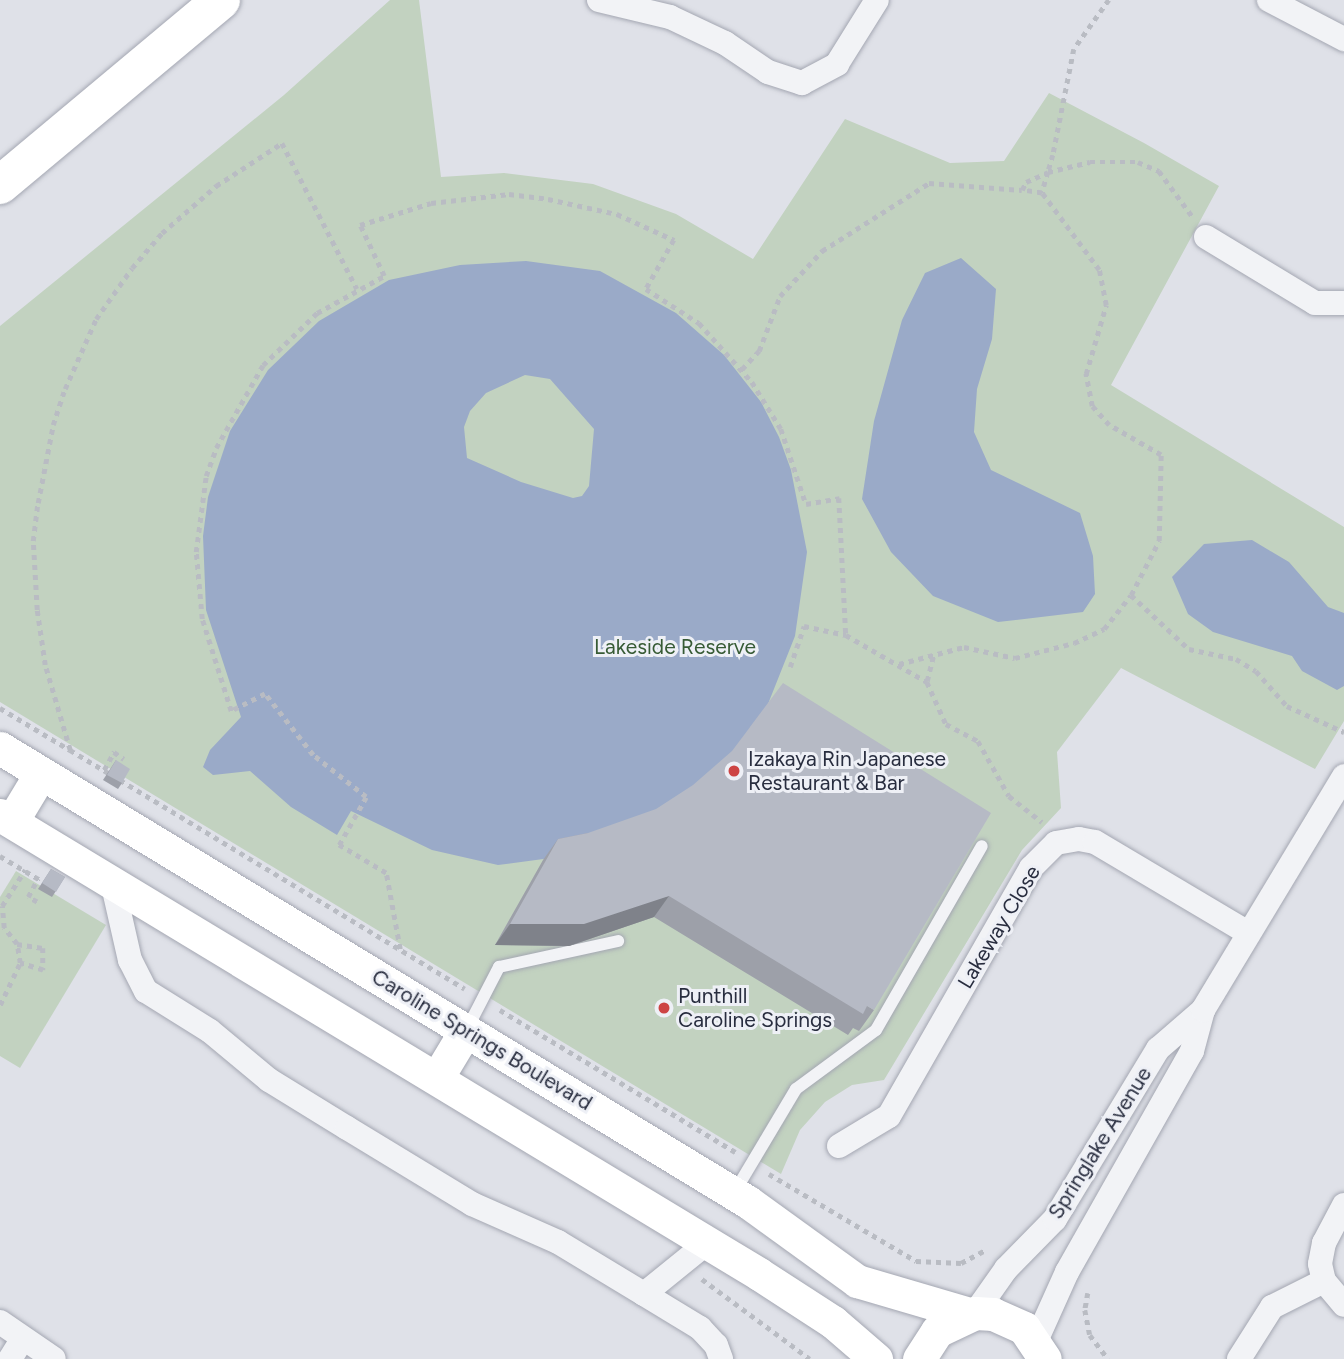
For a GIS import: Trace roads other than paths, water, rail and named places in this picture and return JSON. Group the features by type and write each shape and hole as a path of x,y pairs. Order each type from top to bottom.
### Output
{"highway":[{"path":"0,185 221,0"},
{"path":"0,200 61,133"}],"main road":[{"name":"Caroline Springs Boulevard","path":"0,748 734,1194 857,1281 972,1314 1009,1319 1044,1352"},
{"path":"41,773 4,824 112,881 707,1243 833,1322 876,1359"},
{"path":"437,1079 466,1030"},
{"path":"919,1359 937,1331 972,1314"}],"street":[{"path":"599,0 670,17 725,43 768,72 802,83 836,64 877,0"},
{"path":"1269,0 1344,39"},
{"path":"1206,237 1315,303 1344,303"},
{"name":"Springlake Avenue","path":"1044,1352 1067,1272 1176,1083 1192,1051 1203,1010 1344,776"},
{"name":"Lakeway Close","path":"839,1146 889,1116 1031,868 1056,843 1079,839 1095,842 1248,933"},
{"path":"112,881 130,960 146,991 210,1031 285,1090 472,1204 558,1242 700,1328 716,1345 721,1359"},
{"name":"Springlake Avenue","path":"972,1314 1006,1269 1055,1219 1158,1049 1203,1010"},
{"path":"1344,1205 1324,1242 1320,1264 1324,1281 1344,1305"},
{"path":"644,1294 707,1243"},
{"path":"1239,1359 1272,1307 1324,1281"},
{"path":"0,1322 16,1349 54,1359"}],"lane":[{"path":"734,1194 796,1089 876,1030 982,846"},
{"path":"466,1030 484,1001 499,967 618,941"}],"water":[{"path":"961,258 996,289 992,339 977,389 974,432 991,470 1080,513 1093,556 1095,594 1083,612 998,622 933,596 891,552 862,499 874,421 902,320 925,273"},
{"path":"526,261 600,271 676,313 724,355 761,402 779,437 791,470 807,552 795,636 768,704 745,739 678,806 573,855 498,865 432,850 351,811 337,835 291,807 250,771 213,775 203,767 210,750 241,717 206,610 203,536 208,497 230,431 268,370 319,321 389,280 460,265","holes":["525,375 550,379 594,429 589,486 582,496 573,498 521,482 467,458 464,427 470,411 486,393"]},
{"path":"1252,540 1289,562 1328,607 1344,613 1344,686 1337,690 1302,671 1292,656 1213,632 1188,614 1172,577 1204,544"}],"place":[{"name":"Izakaya Rin Japanese Restaurant & Bar","path":"734,771"},
{"name":"Punthill Caroline Springs","path":"664,1008"}],"park label":[{"name":"Lakeside Reserve","path":"675,647"}]}
